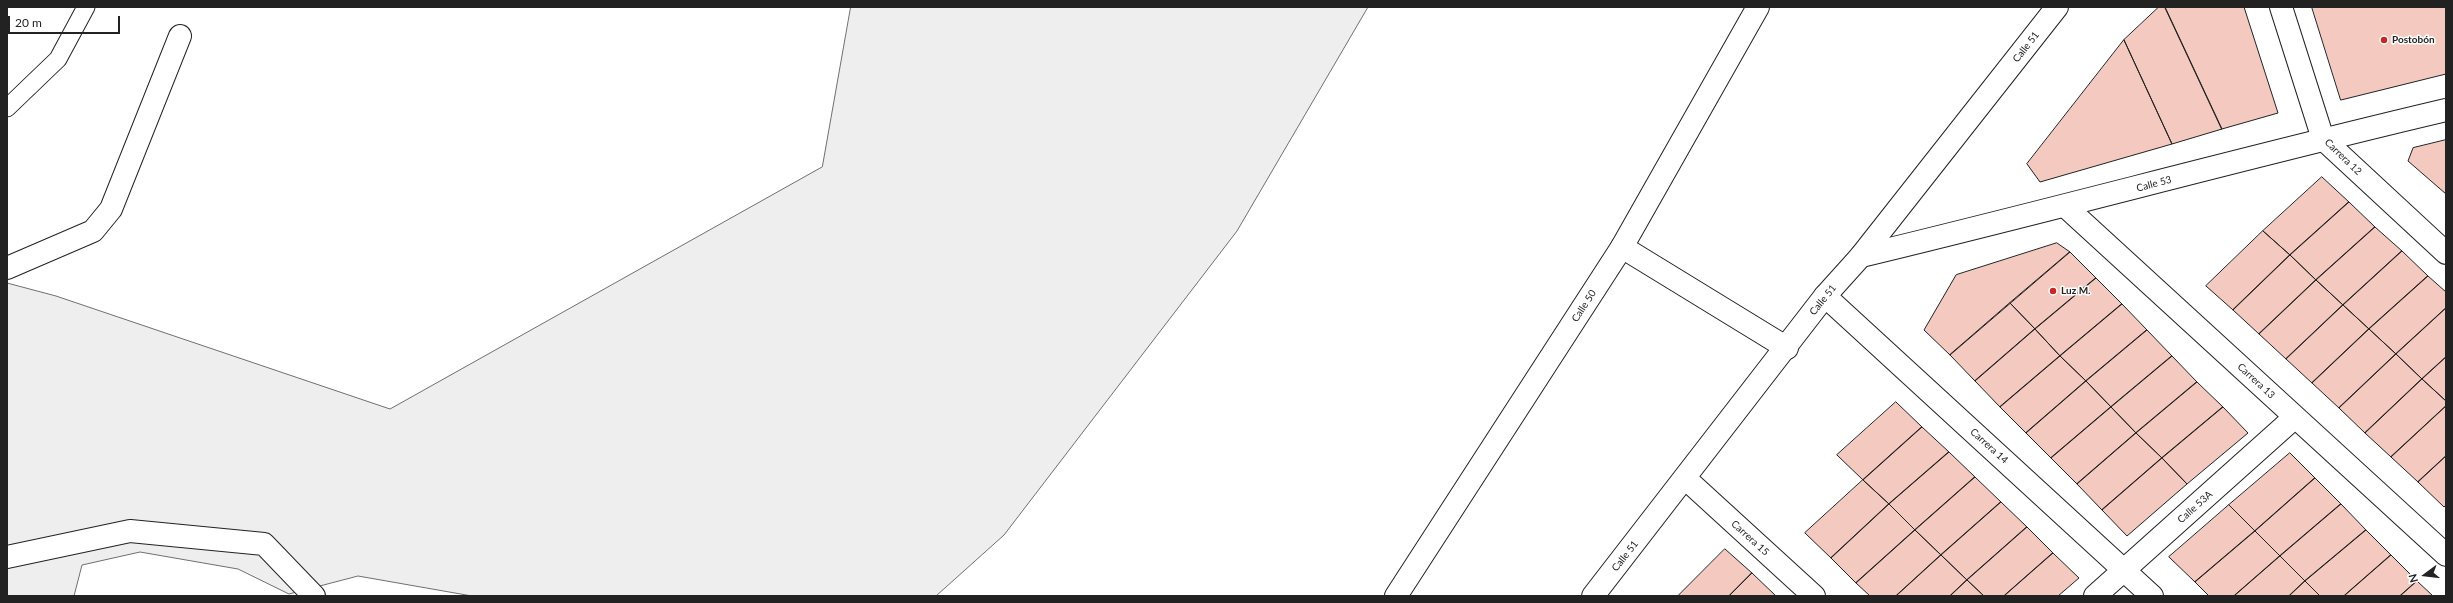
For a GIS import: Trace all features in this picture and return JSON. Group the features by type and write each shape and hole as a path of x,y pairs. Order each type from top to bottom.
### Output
{"street":[{"name":"Calle 50","path":"1396,596 1622,246 1758,7"},
{"name":"Calle 51","path":"1593,596 1686,479 1825,296 1861,256 2057,7"},
{"name":"Carrera 12","path":"2281,7 2323,139 2446,254"},
{"path":"7,268 93,231 111,209 180,36"},
{"name":"Calle 53","path":"1861,256 2066,207 2323,139 2446,110"},
{"name":"Carrera 13","path":"2066,207 2446,555"},
{"path":"1622,246 1787,348"},
{"name":"Carrera 14","path":"1825,296 2152,596"},
{"name":"Calle 53A","path":"2095,596 2295,417"},
{"name":"Carrera 15","path":"1686,479 1814,596"},
{"path":"7,557 130,530 264,544 314,596"}],"lane":[{"path":"7,108 58,60 86,7"}],"shaded area":[{"path":"851,7 1368,7 1237,231 1004,535 936,596 472,596 358,576 289,594 238,569 140,552 82,565 74,596 7,596 7,283 56,296 390,409 822,167"}],"building":[{"path":"2159,7 2165,7 2222,129 2172,144 2124,40"},
{"path":"2165,7 2244,7 2278,113 2222,129"},
{"name":"Postobón","path":"2312,7 2446,7 2446,74 2341,100"},
{"path":"2124,40 2172,144 2040,182 2027,164"},
{"path":"2446,140 2446,194 2408,161 2413,148"},
{"path":"2322,177 2349,202 2290,255 2263,231"},
{"path":"2349,202 2375,227 2316,280 2290,255"},
{"path":"2375,227 2402,251 2343,305 2316,280"},
{"path":"2263,231 2290,255 2233,310 2206,286"},
{"path":"2057,243 2070,252 1950,355 1924,330 1956,275"},
{"path":"2402,251 2428,276 2369,329 2343,305"},
{"name":"Luz M.","path":"2070,252 2096,278 2035,329 2010,303"},
{"path":"2290,255 2316,280 2259,334 2233,310"},
{"path":"2428,276 2446,292 2446,308 2396,354 2369,329"},
{"path":"2096,278 2122,304 2060,356 2035,329"},
{"path":"2316,280 2343,305 2286,359 2259,334"},
{"path":"2010,303 2035,329 1975,381 1950,355"},
{"path":"2122,304 2147,330 2086,381 2060,356"},
{"path":"2343,305 2369,329 2312,383 2286,359"},
{"path":"2446,308 2446,357 2422,379 2396,354"},
{"path":"2035,329 2060,356 2000,407 1975,381"},
{"path":"2369,329 2396,354 2339,408 2312,383"},
{"path":"2147,330 2172,356 2111,407 2086,381"},
{"path":"2396,354 2422,379 2365,433 2339,408"},
{"path":"2060,356 2086,381 2026,433 2000,407"},
{"path":"2172,356 2197,382 2136,433 2111,407"},
{"path":"2446,357 2446,401 2422,379"},
{"path":"2422,379 2446,401 2446,406 2391,457 2365,433"},
{"path":"2086,381 2111,407 2051,458 2026,433"},
{"path":"2197,382 2223,407 2162,458 2136,433"},
{"path":"1896,402 1922,427 1863,480 1837,455"},
{"path":"2446,406 2446,456 2418,482 2391,457"},
{"path":"2111,407 2136,433 2077,484 2051,458"},
{"path":"2223,407 2248,433 2187,484 2162,458"},
{"path":"1922,427 1949,452 1889,504 1863,480"},
{"path":"2136,433 2162,458 2102,510 2077,484"},
{"path":"1949,452 1975,477 1915,530 1889,504"},
{"path":"2290,453 2315,478 2255,531 2229,505"},
{"path":"2446,456 2446,505 2444,507 2418,482"},
{"path":"2162,458 2187,484 2127,536 2102,510"},
{"path":"1975,477 2001,502 1941,555 1915,530"},
{"path":"2315,478 2341,504 2280,556 2255,531"},
{"path":"1863,480 1889,504 1831,558 1805,533"},
{"path":"2001,502 2027,527 1967,580 1941,555"},
{"path":"1889,504 1915,530 1856,583 1831,558"},
{"path":"2341,504 2366,530 2305,581 2280,556"},
{"path":"2229,505 2255,531 2195,582 2169,557"},
{"path":"2027,527 2053,553 2004,596 1984,596 1967,580"},
{"path":"1915,530 1941,555 1896,596 1870,596 1856,583"},
{"path":"2366,530 2391,555 2344,596 2320,596 2305,581"},
{"path":"2255,531 2280,556 2234,596 2209,596 2195,582"},
{"path":"1725,549 1752,573 1729,596 1678,596"},
{"path":"2053,553 2079,578 2058,596 2004,596"},
{"path":"1941,555 1967,580 1950,596 1896,596"},
{"path":"2391,555 2417,581 2400,596 2344,596"},
{"path":"2280,556 2305,581 2289,596 2234,596"},
{"path":"1752,573 1776,596 1729,596"},
{"path":"1967,580 1984,596 1950,596"},
{"path":"2305,581 2320,596 2289,596"},
{"path":"2417,581 2433,596 2400,596"}],"place":[{"name":"Postobón","path":"2384,40"},
{"name":"Luz M.","path":"2053,291"}]}
